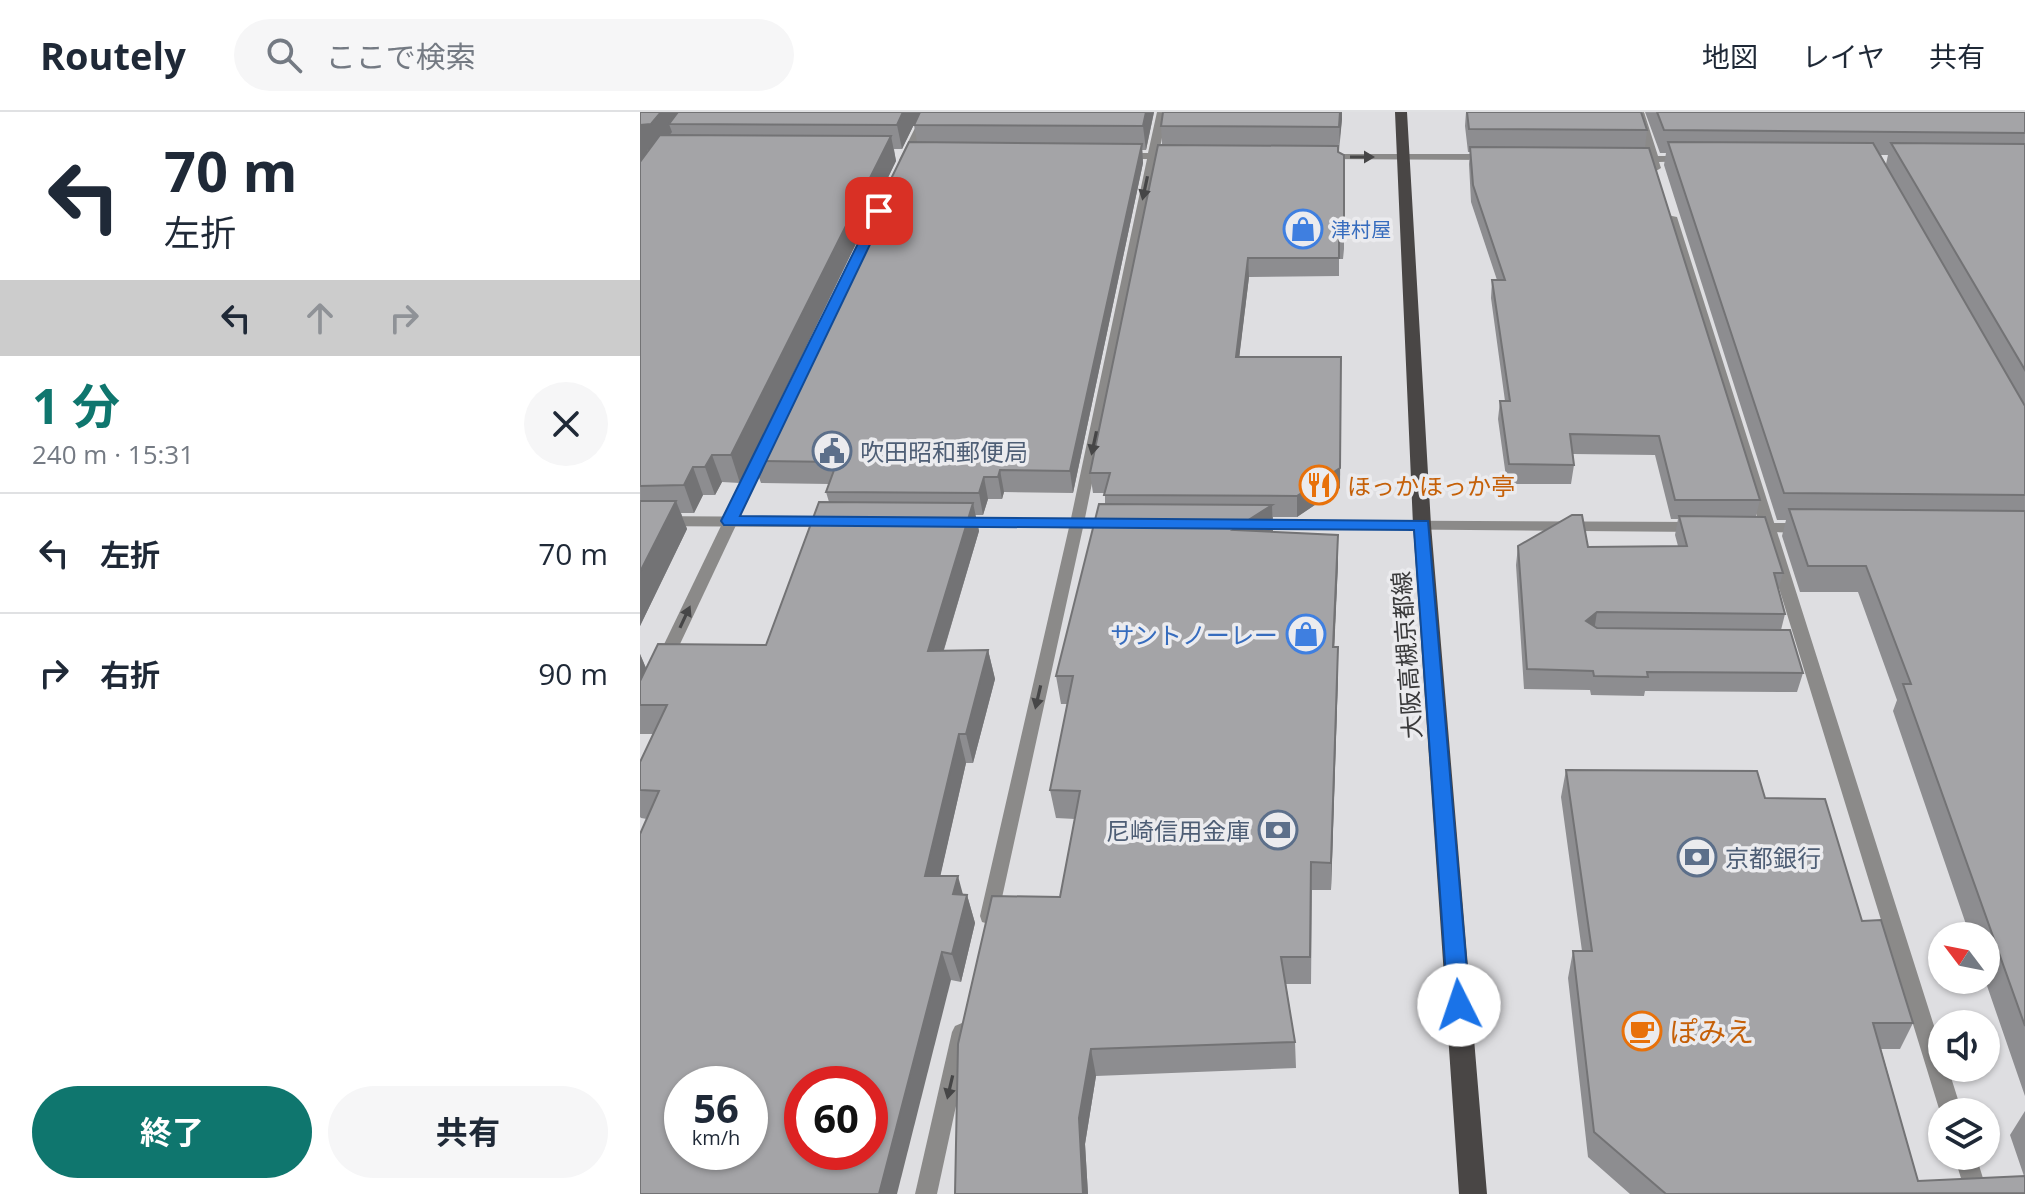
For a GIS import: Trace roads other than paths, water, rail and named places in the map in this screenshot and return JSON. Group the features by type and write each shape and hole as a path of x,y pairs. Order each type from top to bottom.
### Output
{"main road":[{"name":"大阪高槻京都線","path":"1401,112 1422,525 1473,1194"}],"street":[{"path":"900,169 928,112"},
{"path":"986,929 1077,523 1162,112"},
{"path":"1639,112 1947,1098"},
{"path":"891,155 922,155"},
{"path":"1106,156 1182,156"},
{"path":"1316,157 1510,158"},
{"path":"1621,159 1700,159"},
{"path":"659,672 770,437"},
{"path":"640,521 840,522"},
{"path":"935,523 1125,524"},
{"path":"1235,525 1817,528"},
{"path":"926,1194 965,1022"},
{"path":"1969,1170 1977,1194"}],"place":[{"name":"津村屋","path":"1303,229"},
{"name":"吹田昭和郵便局","path":"832,451"},
{"name":"ほっかほっか亭","path":"1319,485"},
{"name":"サントノーレー","path":"1306,634"},
{"name":"尼崎信用金庫","path":"1278,830"},
{"name":"京都銀行","path":"1697,857"},
{"name":"ぽみえ","path":"1642,1031"}]}
